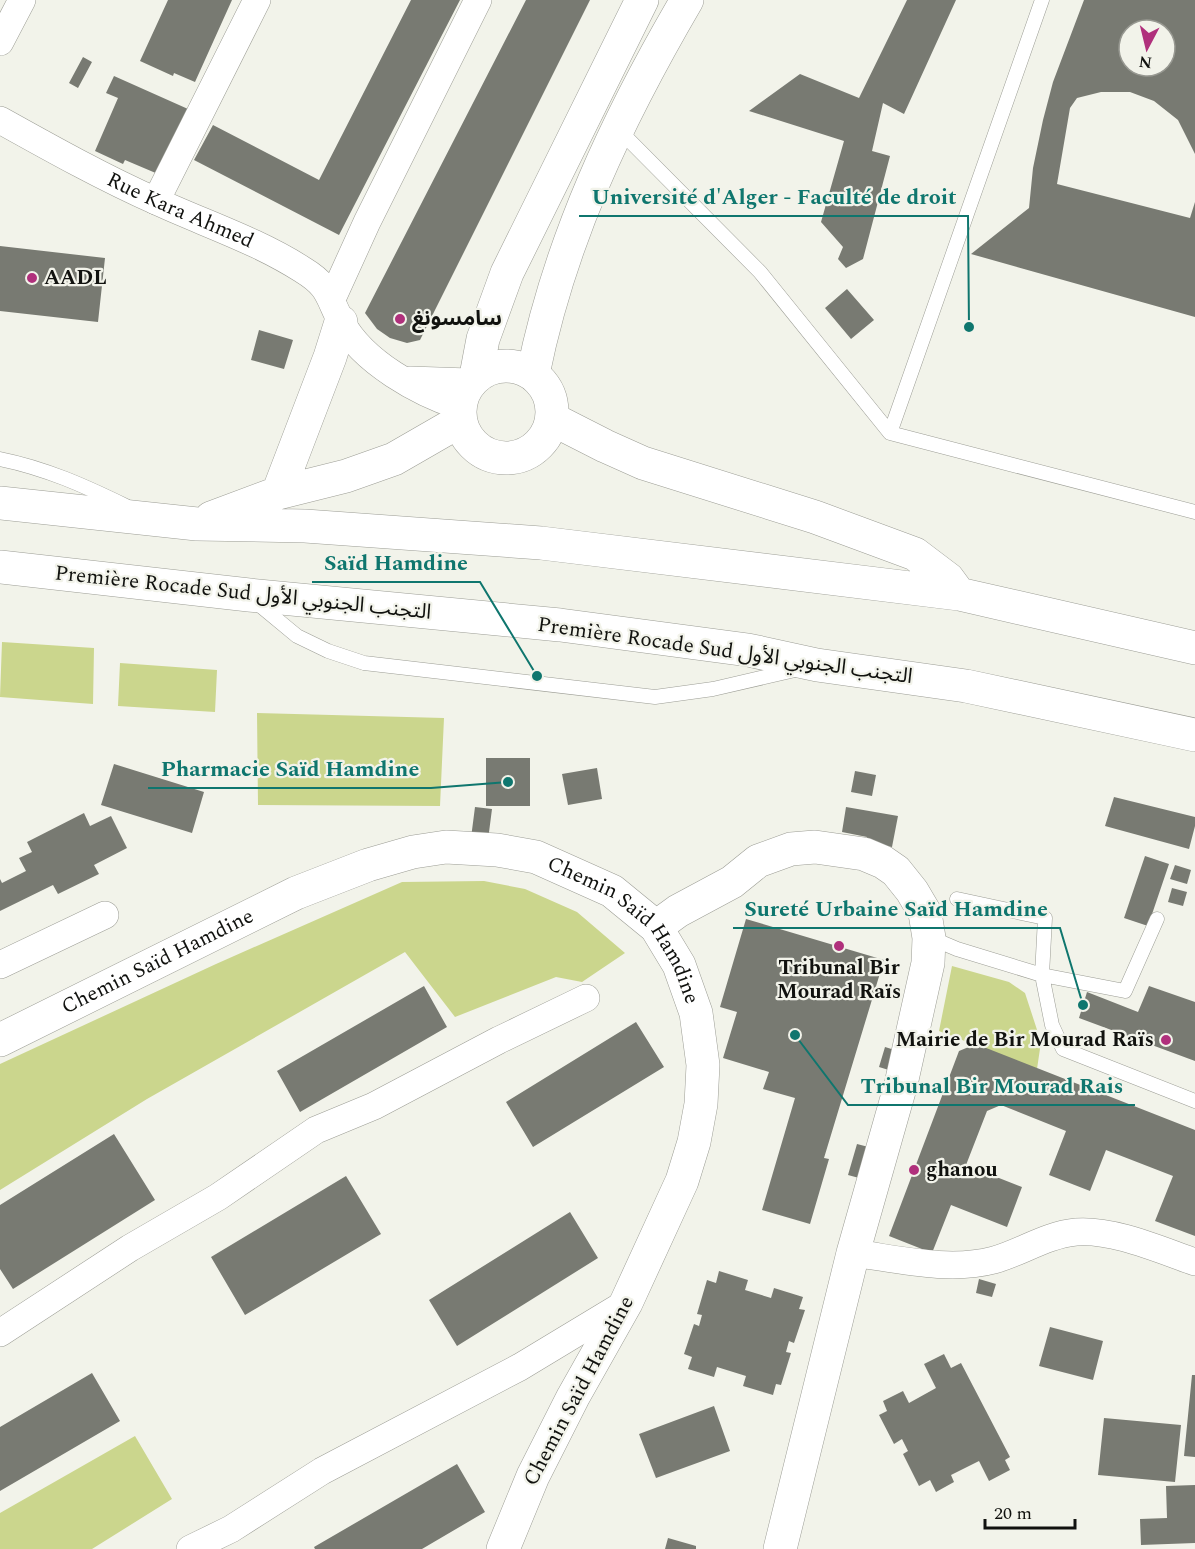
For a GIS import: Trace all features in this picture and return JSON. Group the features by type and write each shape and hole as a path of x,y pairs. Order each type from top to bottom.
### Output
{"main road":[{"path":"197,524 278,493 346,476 394,459 466,396 494,367 507,365 521,368 533,374 549,394 552,419 546,434 536,447 523,455 507,458 491,456 477,448 466,436 466,396 483,339 507,273 642,0"},
{"path":"533,374 547,311 563,260 598,167 648,66 687,0"},
{"path":"278,493 337,311"},
{"path":"552,419 605,447 643,463 815,517 915,554 948,579 959,594"},
{"path":"0,503 197,524 305,526 541,543 959,594 1195,648"},
{"name":"Première Rocade Sud التجنب الجنوبي الأول","path":"0,567 249,595 560,625 748,650 818,665 966,686 1195,735"},
{"name":"Chemin Saïd Hamdine","path":"0,1040 296,893 368,865 413,852 446,847 497,850 536,857 612,891 656,927 679,965 696,1013 703,1065 701,1104 694,1143 682,1181 626,1303 573,1397 533,1476 503,1549"},
{"path":"656,927 678,911 732,882 758,861 791,849 815,847 864,854 883,862 896,871 912,891 925,913 928,938 927,963 901,1084 853,1253 780,1549"}],"street":[{"path":"0,42 22,0"},
{"path":"156,201 257,0"},
{"path":"337,311 368,222 478,0"},
{"name":"Rue Kara Ahmed","path":"0,120 75,162 304,270 320,283 359,346 371,357 406,380 466,396"},
{"path":"0,965 105,915"},
{"path":"0,1333 130,1248 218,1197 316,1130 374,1106 499,1040 586,998"},
{"path":"853,1253 938,1265 962,1263 992,1260 1047,1238 1077,1232 1115,1236 1195,1262"},
{"path":"190,1549 231,1529 322,1471 520,1367 626,1303"}],"lane":[{"path":"890,433 1042,0"},
{"path":"618,129 760,272 890,433 1195,512"},
{"path":"0,459 27,465 74,481 152,519"},
{"path":"249,595 297,636 328,651 364,663 655,697 713,689 818,665"},
{"path":"957,899 1045,918 1042,975 1052,1025 1063,1049 1195,1101"},
{"path":"928,938 1042,975 1125,991 1157,919"}],"green space":[{"path":"2,642 94,648 93,704 0,697"},
{"path":"120,663 217,670 215,712 118,706"},
{"path":"257,713 444,718 440,806 258,805"},
{"path":"484,881 525,889 577,912 625,953 582,982 556,977 455,1017 405,952 147,1099 0,1190 0,1064 216,964 402,882"},
{"path":"952,966 1009,982 1025,993 1041,1042 1037,1069 939,1031"},
{"path":"135,1436 172,1499 92,1549 0,1549 0,1513"}],"building":[{"path":"168,0 232,0 195,82 174,73 173,76 140,61"},
{"path":"411,0 460,0 339,235 194,160 213,125 319,180"},
{"path":"526,0 590,0 420,340 407,343 390,338 377,329 365,313"},
{"path":"907,0 956,0 904,114 883,103 872,151 890,156 863,259 846,268 838,259 843,247 821,222 844,141 749,111 800,74 859,98"},
{"path":"1084,0 1195,0 1195,154 1178,120 1154,101 1130,92 1101,92 1077,98 1070,108 1057,184 1190,218 1195,202 1195,317 971,254 1029,208 1033,168 1053,82"},
{"path":"83,57 92,62 78,88 69,83"},
{"path":"114,76 188,109 158,174 125,160 123,164 95,151 118,98 106,93"},
{"path":"0,246 105,258 98,322 0,311"},
{"path":"847,289 874,320 851,339 825,308"},
{"path":"259,330 293,340 284,369 251,360"},
{"path":"486,758 530,758 530,806 486,806"},
{"path":"114,764 204,792 192,833 101,805"},
{"path":"597,768 602,799 568,805 562,774"},
{"path":"855,771 876,775 872,796 851,792"},
{"path":"1114,797 1195,817 1189,849 1105,826"},
{"path":"475,807 492,809 488,840 471,838"},
{"path":"846,807 898,816 892,847 866,843 867,837 842,832"},
{"path":"84,813 90,826 111,816 127,848 94,865 99,874 58,894 53,885 0,911 0,879 2,883 26,871 19,858 32,852 27,842"},
{"path":"1145,856 1169,864 1148,926 1124,918"},
{"path":"1175,865 1191,870 1187,884 1170,879"},
{"path":"1172,888 1187,892 1183,906 1168,902"},
{"path":"746,919 884,960 824,1158 829,1159 810,1224 762,1210 795,1098 763,1089 769,1072 723,1058 737,1012 720,1007"},
{"path":"424,986 447,1027 300,1112 277,1071"},
{"name":"Mairie de Bir Mourad Raïs","path":"1149,986 1195,1002 1195,1061 1079,1018 1087,992 1138,1012"},
{"path":"636,1022 664,1067 533,1147 506,1102"},
{"path":"976,1044 1195,1130 1195,1236 1155,1221 1173,1176 1106,1150 1090,1191 1049,1175 1066,1131 1001,1105 987,1111 966,1165 1022,1187 1007,1227 951,1205 932,1253 889,1236 959,1051"},
{"path":"885,1047 898,1051 892,1071 879,1067"},
{"path":"114,1134 155,1200 13,1289 0,1269 0,1205"},
{"path":"857,1144 880,1150 870,1181 848,1175"},
{"path":"346,1176 381,1234 245,1315 211,1257"},
{"path":"570,1212 598,1258 457,1346 429,1300"},
{"path":"719,1271 748,1280 745,1290 771,1298 774,1288 803,1297 799,1309 805,1310 794,1343 789,1341 786,1352 791,1353 781,1385 776,1384 773,1395 743,1386 746,1376 717,1367 714,1377 688,1369 692,1357 684,1354 694,1324 699,1326 702,1315 697,1314 707,1280 716,1283"},
{"path":"979,1279 996,1284 992,1297 976,1293"},
{"path":"1050,1327 1103,1341 1093,1380 1039,1366"},
{"path":"944,1354 951,1368 961,1363 1010,1457 1005,1460 1010,1470 989,1481 979,1461 951,1475 954,1482 936,1492 930,1480 919,1486 903,1454 908,1451 902,1439 894,1444 879,1415 887,1411 883,1401 903,1391 909,1403 936,1388 924,1364"},
{"path":"92,1373 120,1421 0,1491 0,1427"},
{"path":"1192,1375 1195,1375 1195,1457 1184,1456"},
{"path":"714,1406 730,1451 656,1478 639,1434"},
{"path":"1104,1418 1181,1425 1175,1482 1098,1475"},
{"path":"457,1464 485,1512 422,1549 315,1549 314,1547"},
{"path":"1195,1485 1195,1543 1141,1545 1140,1519 1167,1518 1166,1486"},
{"path":"668,1538 696,1546 696,1549 665,1549"}],"place":[{"name":"AADL","path":"32,278"},
{"name":"سامسونغ","path":"400,319"},
{"name":"Université d'Alger - Faculté de droit","path":"969,327"},
{"name":"Saïd Hamdine","path":"537,676"},
{"name":"Pharmacie Saïd Hamdine","path":"508,782"},
{"name":"Tribunal Bir Mourad Raïs","path":"839,946"},
{"name":"Sureté Urbaine Saïd Hamdine","path":"1083,1005"},
{"name":"Tribunal Bir Mourad Rais","path":"795,1035"},
{"name":"Mairie de Bir Mourad Raïs","path":"1166,1040"},
{"name":"ghanou","path":"914,1170"}]}
